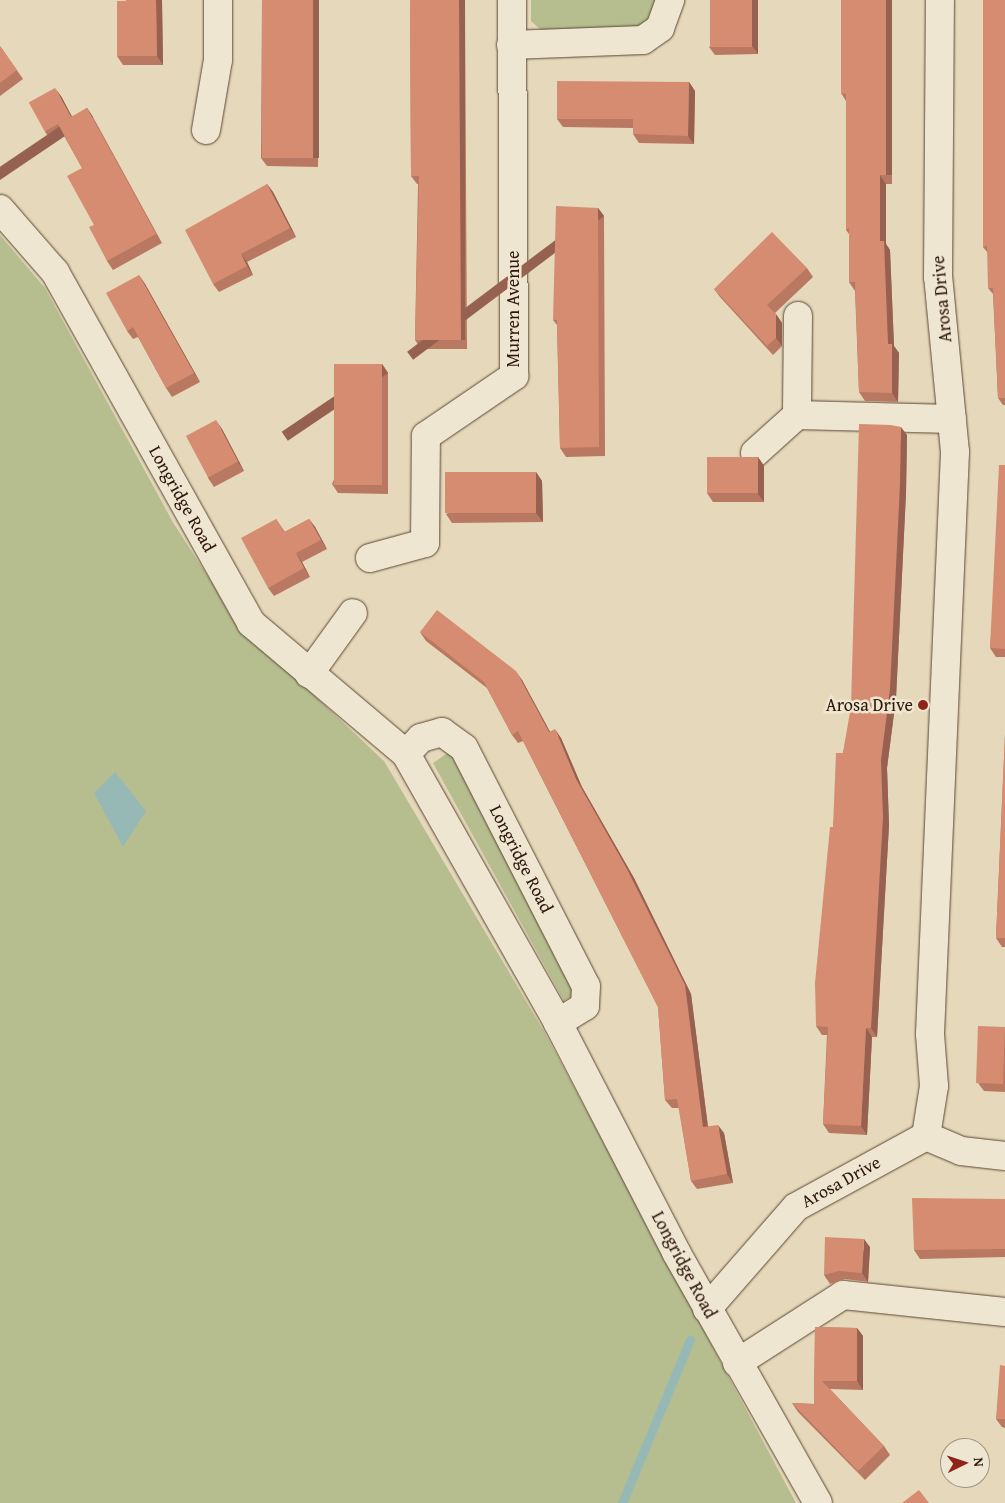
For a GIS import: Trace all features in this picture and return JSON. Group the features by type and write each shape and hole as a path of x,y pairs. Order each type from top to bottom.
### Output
{"street":[{"path":"206,130 218,60 218,0"},
{"name":"Murren Avenue","path":"370,558 425,543 426,436 514,376 512,0"},
{"path":"511,45 642,40 660,28 670,0"},
{"name":"Arosa Drive","path":"707,1309 796,1207 926,1136 934,1086 930,1034 955,452 938,277 940,0"},
{"name":"Longridge Road","path":"0,208 55,272 251,623 309,674 406,754 558,1023 707,1309 818,1503"},
{"path":"796,415 798,316"},
{"path":"755,453 796,415 952,419"},
{"path":"309,674 352,613"},
{"name":"Longridge Road","path":"406,754 422,738 442,732 464,748 586,986 585,1006 558,1023"},
{"path":"926,1136 961,1151 1005,1156"},
{"path":"737,1363 843,1295 1005,1312"}],"green space":[{"path":"531,0 657,0 650,22 637,32 544,33 531,21"},
{"path":"0,235 45,288 174,524 239,624 384,761 545,1033 796,1503 0,1503"},
{"path":"449,752 516,866 578,992 564,1001 433,763"}],"water":[{"path":"115,772 146,811 123,847 94,793"}],"building":[{"path":"156,0 157,56 117,56 117,1"},
{"path":"262,0 313,0 313,158 262,158"},
{"path":"410,0 459,0 461,340 415,340 419,176 411,176"},
{"path":"710,0 752,0 752,47 710,47"},
{"path":"841,0 886,0 886,175 880,175 880,241 884,241 888,344 892,344 892,393 859,392 855,282 849,282 849,228 846,230 846,94 841,93"},
{"path":"983,0 1005,0 1005,398 998,398 993,288 988,288 987,246 983,247"},
{"path":"0,46 17,70 0,83"},
{"path":"557,81 689,82 688,136 633,134 633,119 557,119"},
{"path":"55,88 71,117 45,131 29,103"},
{"path":"87,108 156,234 107,261 89,227 94,225 67,176 82,168 58,124"},
{"path":"267,184 290,228 241,254 247,266 213,284 185,230"},
{"path":"556,206 598,208 599,447 560,448 557,320 553,320"},
{"path":"772,232 807,268 767,305 776,314 776,338 767,346 714,289"},
{"path":"139,275 194,373 166,388 133,327 127,331 106,293"},
{"path":"334,364 382,364 382,485 334,485"},
{"path":"216,420 238,461 208,477 186,436"},
{"path":"859,424 901,427 890,689 881,760 883,817 871,1028 866,1028 861,1126 823,1124 828,1027 816,1026 815,983 830,827 833,827 836,753 843,753 851,706"},
{"path":"707,457 758,457 758,493 707,493"},
{"path":"999,465 1005,465 1005,649 990,648"},
{"path":"445,472 536,472 536,513 445,513"},
{"path":"276,519 284,532 309,519 321,540 296,553 304,568 268,588 241,538"},
{"path":"437,610 516,671 549,732 555,729 576,779 627,869 685,985 703,1127 718,1125 727,1174 691,1181 677,1099 665,1100 658,1007 518,731 512,735 484,682 420,632"},
{"path":"1005,735 1005,938 996,938"},
{"path":"978,1026 1005,1027 1003,1084 976,1083"},
{"path":"912,1198 1005,1199 1005,1249 914,1250"},
{"path":"825,1237 864,1239 862,1273 839,1271 824,1275"},
{"path":"815,1327 857,1328 857,1381 822,1381 884,1446 858,1471 792,1403 814,1404"},
{"path":"1000,1365 1005,1366 1005,1419 996,1419"},
{"path":"919,1490 929,1503 902,1503"}],"waterway":[{"path":"622,1503 690,1340"}],"place":[{"name":"Arosa Drive","path":"923,705"}]}
